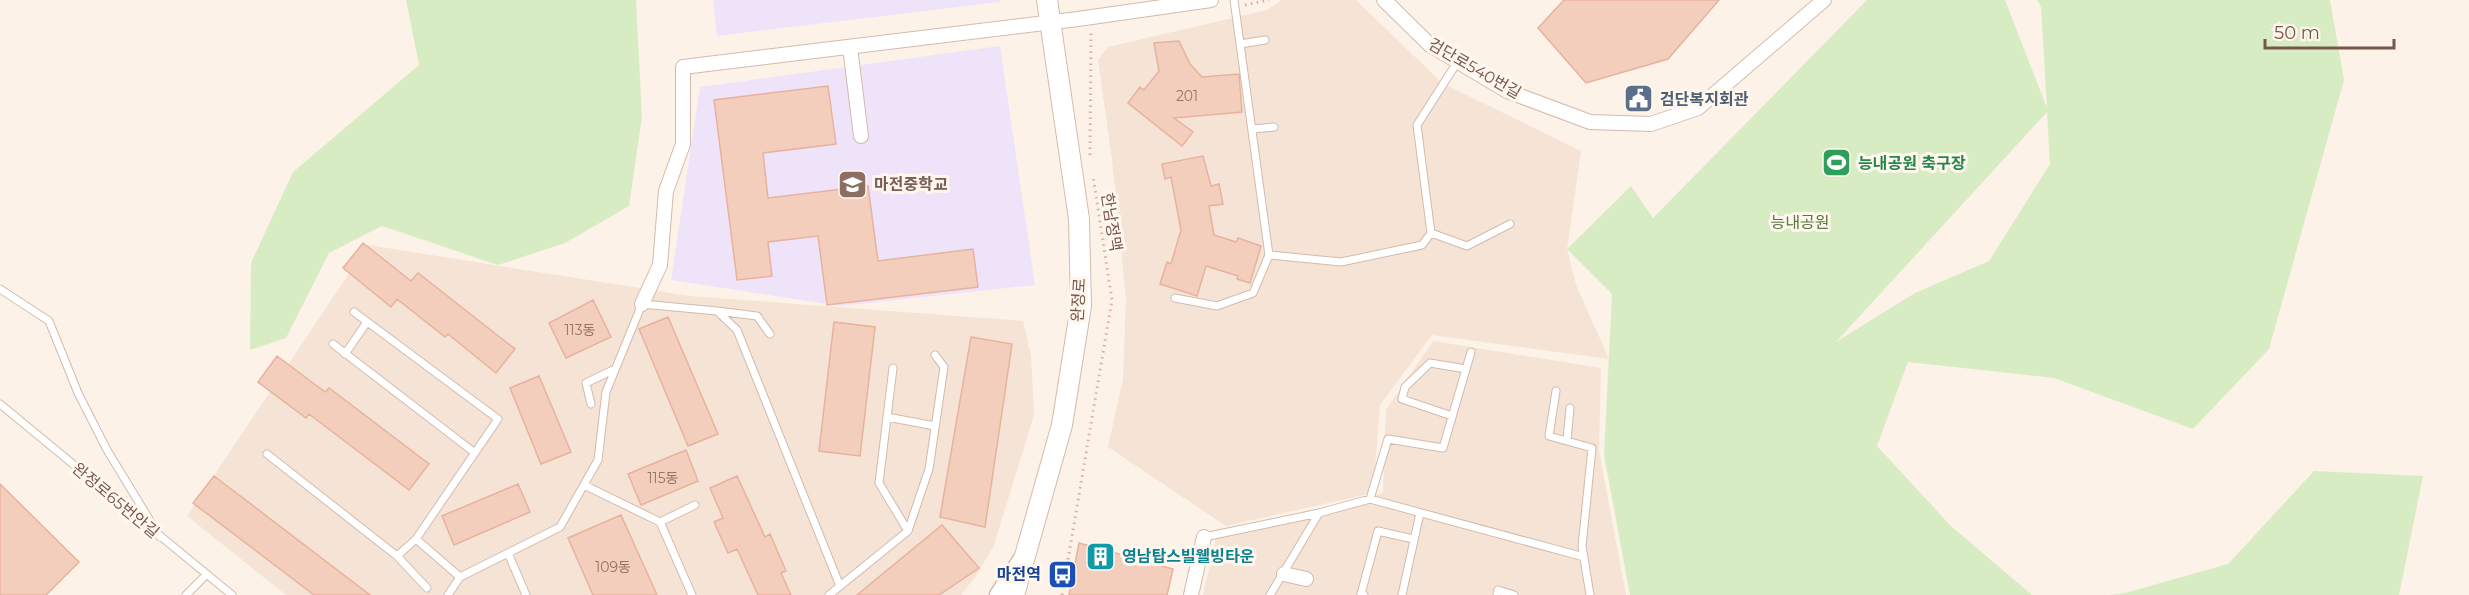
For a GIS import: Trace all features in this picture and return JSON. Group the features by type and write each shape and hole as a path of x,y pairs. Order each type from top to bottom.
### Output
{"main road":[{"name":"완정로","path":"1014,595 1062,425 1081,306 1079,219 1047,0"}],"street":[{"path":"642,304 660,265 666,191 683,144 683,67 1078,19 1211,0"},
{"name":"검단로540번길","path":"1384,0 1430,45 1507,91 1590,122 1651,124 1698,108 1824,0"},
{"path":"850,47 861,136"},
{"path":"1191,595 1204,537"},
{"path":"998,595 1026,551"},
{"path":"1284,574 1306,579"}],"lane":[{"path":"1175,298 1217,306 1253,293 1269,255 1234,3"},
{"path":"1240,44 1265,40"},
{"path":"1269,255 1341,262 1422,245 1431,233 1417,125 1458,61"},
{"path":"1252,129 1274,127"},
{"path":"1431,233 1467,246 1510,224"},
{"path":"0,289 49,321 78,393 107,450 160,537"},
{"path":"448,595 460,577 560,527 598,460 606,392 642,304 757,316 770,334"},
{"path":"717,311 736,330 840,586"},
{"path":"354,312 498,419 416,539 397,556"},
{"path":"345,354 367,322"},
{"path":"333,344 475,453"},
{"path":"1370,499 1388,439 1443,448 1471,352"},
{"path":"829,595 908,531 930,469 935,426 944,383 944,367 935,355"},
{"path":"1452,416 1402,399 1405,387 1431,363 1466,369"},
{"path":"893,368 879,483 908,531"},
{"path":"591,404 586,382 615,369"},
{"path":"1556,391 1549,436 1592,448 1582,546 1590,595"},
{"name":"완정로65번안길","path":"0,404 232,595"},
{"path":"1567,440 1570,408"},
{"path":"887,417 935,426"},
{"path":"267,454 397,556 427,588"},
{"path":"584,485 660,522 692,595"},
{"path":"1204,537 1319,513 1370,499 1584,557"},
{"path":"660,522 695,505"},
{"path":"1270,595 1319,513"},
{"path":"1402,595 1420,513"},
{"path":"1364,595 1361,594 1378,531 1413,539"},
{"path":"416,539 460,577"},
{"path":"508,553 526,595"},
{"path":"186,595 206,575"},
{"path":"1497,595 1498,590 1514,595"}],"path":[{"path":"1234,3 1269,0"},
{"path":"1090,155 1091,28"},
{"name":"한남정맥","path":"1062,595 1112,300 1092,166"}],"shaded area":[{"path":"713,0 1000,0 1000,2 717,36"},
{"path":"1282,0 1356,0 1442,83 1581,151 1567,249 1576,285 1609,359 1432,335 1380,405 1373,493 1226,526 1108,447 1123,379 1126,298 1112,159 1098,60 1108,47 1267,10"},
{"name":"마전중학교","path":"1000,46 1035,285 840,306 671,280 700,87"},
{"path":"368,245 690,296 1023,321 1031,356 1034,415 994,545 976,576 961,595 286,595 187,516"},
{"path":"1433,341 1601,368 1599,451 1626,595 1203,595 1217,534 1383,493 1386,410"}],"green space":[{"path":"406,0 636,0 642,117 629,206 565,243 498,265 382,226 329,253 286,338 250,350 251,263 293,172 419,65"},
{"name":"능내공원","path":"1867,0 2005,0 2047,108 2041,7 2037,0 2330,0 2344,80 2269,349 2193,429 2054,378 1908,362 1877,446 1951,526 2032,595 1630,595 1604,455 1612,294 1567,249 1631,186 1653,218","holes":["2047,112 2050,164 1989,261 1915,293 1836,342"]},
{"path":"2314,471 2423,476 2399,595 2109,595 2125,593 2228,564"}],"building":[{"name":"검단복지회관","path":"1564,0 1719,0 1668,59 1586,83 1538,28"},
{"path":"1179,41 1190,64 1202,77 1239,74 1242,112 1174,118 1193,132 1182,146 1128,103 1140,87 1144,90 1159,71 1154,43"},
{"path":"828,86 836,144 763,153 768,198 868,186 878,261 973,249 978,287 827,305 818,236 768,242 772,276 737,280 714,100"},
{"path":"1203,156 1211,186 1219,184 1223,204 1209,206 1214,235 1236,242 1238,238 1261,246 1250,283 1237,279 1238,276 1206,266 1197,296 1160,284 1167,262 1171,264 1181,230 1171,177 1165,179 1162,164"},
{"path":"363,243 411,281 418,273 515,349 496,373 448,334 445,337 397,299 391,307 343,268"},
{"path":"593,300 611,337 566,358 549,323"},
{"path":"668,317 718,434 688,446 639,329"},
{"path":"834,322 875,327 860,456 819,451"},
{"path":"971,337 1012,344 985,527 940,517"},
{"path":"277,356 325,392 329,388 429,464 409,490 309,414 306,418 258,382"},
{"path":"539,376 571,452 541,464 510,388"},
{"path":"686,450 698,481 641,505 628,474"},
{"path":"214,476 370,595 314,595 193,503"},
{"path":"737,476 765,537 770,534 786,571 781,573 791,595 758,595 737,549 728,553 714,522 723,518 710,488"},
{"path":"0,484 79,562 46,595 0,595"},
{"path":"518,484 530,512 454,545 442,516"},
{"path":"621,515 657,595 593,595 568,538"},
{"path":"942,525 979,568 939,595 857,595"},
{"name":"영남탑스빌웰빙타운","path":"1079,543 1173,569 1167,595 1069,595"}],"place":[{"name":"검단복지회관","path":"1639,99"},
{"name":"능내공원 축구장","path":"1837,163"},
{"name":"마전중학교","path":"853,184"},
{"name":"영남탑스빌웰빙타운","path":"1101,556"},
{"name":"마전역","path":"1062,574"}]}
